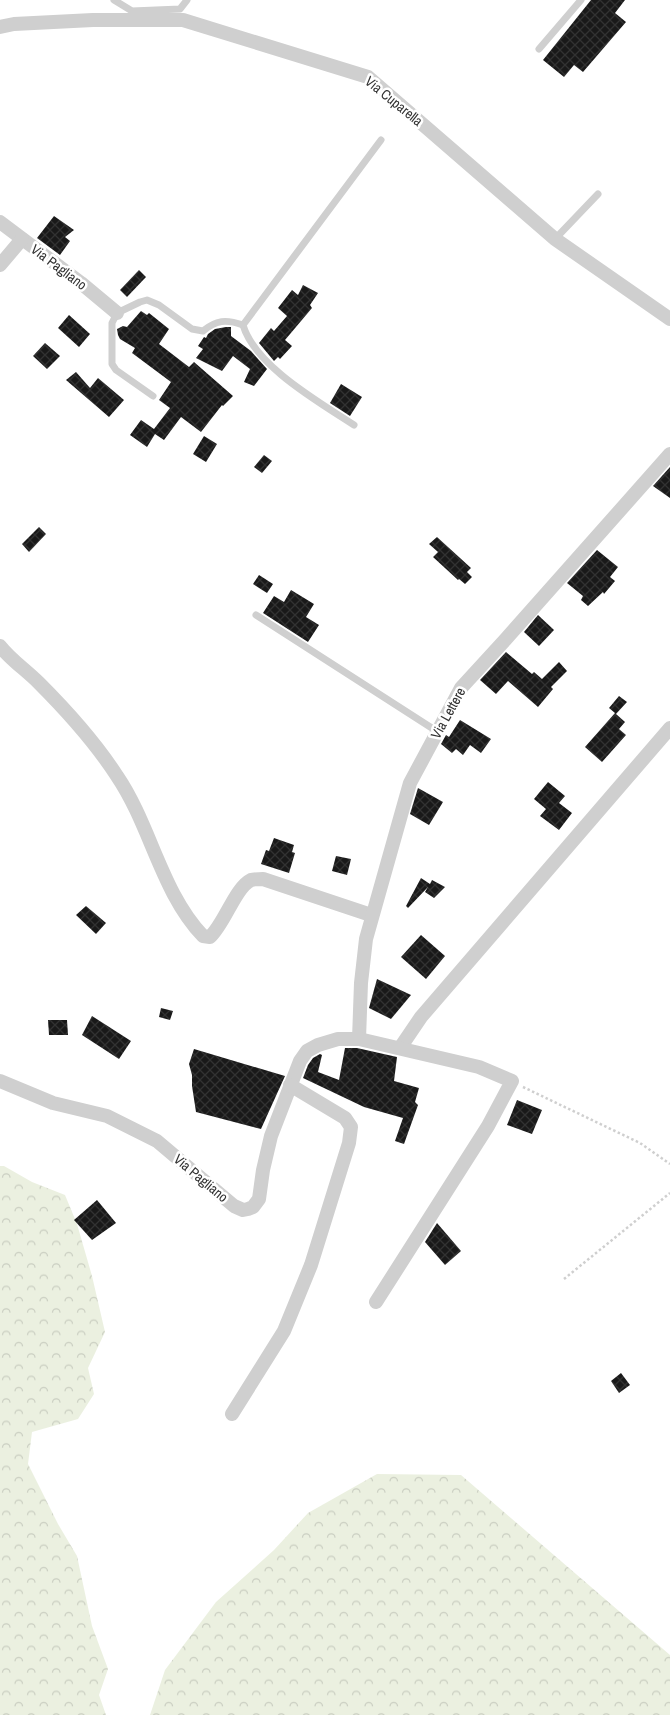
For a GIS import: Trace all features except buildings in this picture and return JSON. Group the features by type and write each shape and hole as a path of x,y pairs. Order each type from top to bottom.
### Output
{"street":[{"name":"Via Cuparella","path":"0,27 14,24 93,20 183,20 368,77 555,239 670,319"},
{"name":"Via Pagliano","path":"0,222 117,313"},
{"path":"0,265 22,239"},
{"name":"Via Lettere","path":"359,1039 361,983 366,939 371,915 410,783 461,688 506,640 670,454"},
{"path":"0,646 63,708 105,758 133,805 180,906 191,924 202,936 210,937 217,930 242,887 252,880 263,879 371,915"},
{"path":"400,1048 421,1017 670,728"},
{"name":"Via Pagliano","path":"0,1081 54,1103 107,1116 157,1141 234,1206 243,1210 253,1207 259,1199 271,1136 290,1085 306,1051 318,1045 338,1039 359,1039 479,1067 512,1081"},
{"path":"376,1302 488,1126 512,1081"},
{"path":"232,1414 284,1331 311,1265 349,1143 351,1127 345,1118 290,1085"}],"lane":[{"path":"114,0 132,11 180,9 187,0"},
{"path":"539,49 581,0"},
{"path":"243,325 381,140"},
{"path":"555,239 598,194"},
{"path":"153,396 116,370 112,364 112,323 117,313 147,300 160,304 192,329 203,331 212,323 231,321 243,325"},
{"path":"243,325 246,337 276,370 354,425"},
{"path":"256,615 438,732"}],"path":[{"path":"512,1081 640,1143 670,1164"},
{"path":"564,1279 670,1193"}],"green space":[{"path":"0,1166 4,1166 32,1182 65,1195 77,1224 105,1332 88,1368 94,1394 78,1419 32,1432 28,1464 58,1524 77,1556 92,1626 108,1669 99,1695 106,1715 0,1715"},
{"path":"377,1474 461,1475 670,1655 670,1715 150,1715 165,1670 216,1602 274,1550 308,1513"}]}
